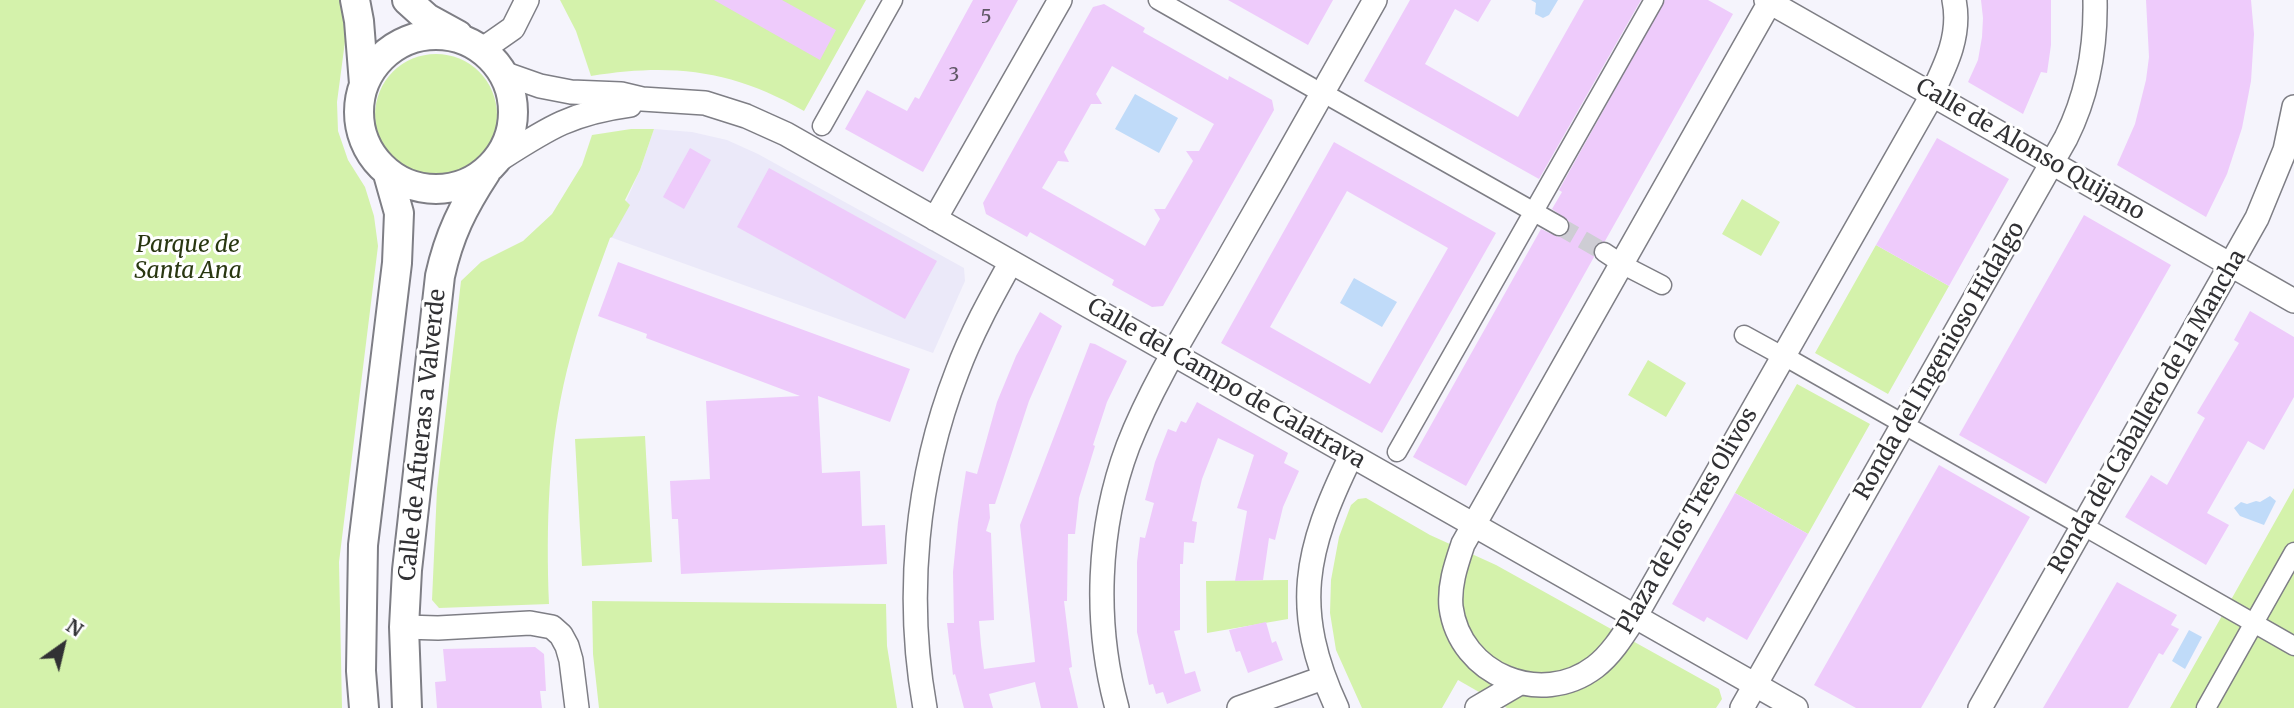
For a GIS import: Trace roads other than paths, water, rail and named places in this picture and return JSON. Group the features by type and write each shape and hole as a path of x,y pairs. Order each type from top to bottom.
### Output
{"street":[{"path":"355,0 364,84 359,108 360,129 367,147 388,174 413,186 449,189 469,184 491,166 508,143 513,122 513,103 503,73 478,46 428,18 407,0"},
{"path":"364,84 376,62 408,41 430,35 451,36 478,46 513,28 527,0"},
{"path":"822,126 893,0"},
{"path":"934,219 1060,0"},
{"path":"1158,0 1311,87"},
{"path":"1117,708 1104,644 1102,595 1105,545 1114,495 1128,448 1173,354 1375,0"},
{"path":"1397,452 1654,0"},
{"name":"Plaza de los Tres Olivos","path":"1769,1 1463,544 1452,578 1451,606 1455,623 1462,639 1477,660 1497,675 1518,684 1556,684 1594,668 1608,654 1635,617 1931,94 1952,47 1957,26 1954,0"},
{"name":"Ronda del Ingenioso Hidalgo","path":"1742,708 2073,123 2088,84 2094,54 2095,0"},
{"name":"Calle de Alonso Quijano","path":"1769,1 2294,301"},
{"name":"Calle del Campo de Calatrava","path":"503,73 541,86 571,92 705,103 746,116 799,141 1796,708"},
{"name":"Calle del Campo de Calatrava","path":"491,166 559,122 592,111 632,104 642,99"},
{"path":"1334,99 1559,226"},
{"name":"Ronda del Caballero de la Mancha","path":"1980,708 2232,264 2272,184 2285,150 2294,107"},
{"name":"Calle de Afueras a Valverde","path":"407,708 404,627 413,508 439,276 453,229 466,203 491,166"},
{"name":"Calle de Afueras a Valverde","path":"362,708 363,545 397,263 399,213 388,174"},
{"path":"925,708 915,602 924,491 956,373 974,331 1011,262"},
{"path":"1629,268 1661,285"},
{"path":"1744,335 1775,352"},
{"path":"1791,360 1893,418"},
{"path":"1915,430 2072,520"},
{"path":"1337,708 1323,678 1314,647 1309,617 1310,564 1319,527 1351,456"},
{"path":"2094,532 2294,646"},
{"path":"2206,708 2294,552"},
{"path":"404,627 530,623 552,627 567,646 572,660 577,708"},
{"path":"1477,660 1477,708"},
{"path":"1239,708 1323,678"},
{"path":"1477,708 1518,684"}],"water":[{"path":"1531,0 1558,0 1549,15 1543,18 1535,14 1536,3"},
{"path":"1135,94 1178,118 1159,153 1115,129"},
{"path":"1354,278 1397,302 1382,327 1340,303"},
{"path":"2270,496 2276,501 2264,525 2240,516 2234,508 2241,502 2260,502"},
{"path":"2189,630 2202,637 2185,669 2172,661"}],"tunnel":[{"path":"1559,226 1604,252"}],"park label":[{"name":"Parque de Santa Ana","path":"188,258"}]}
